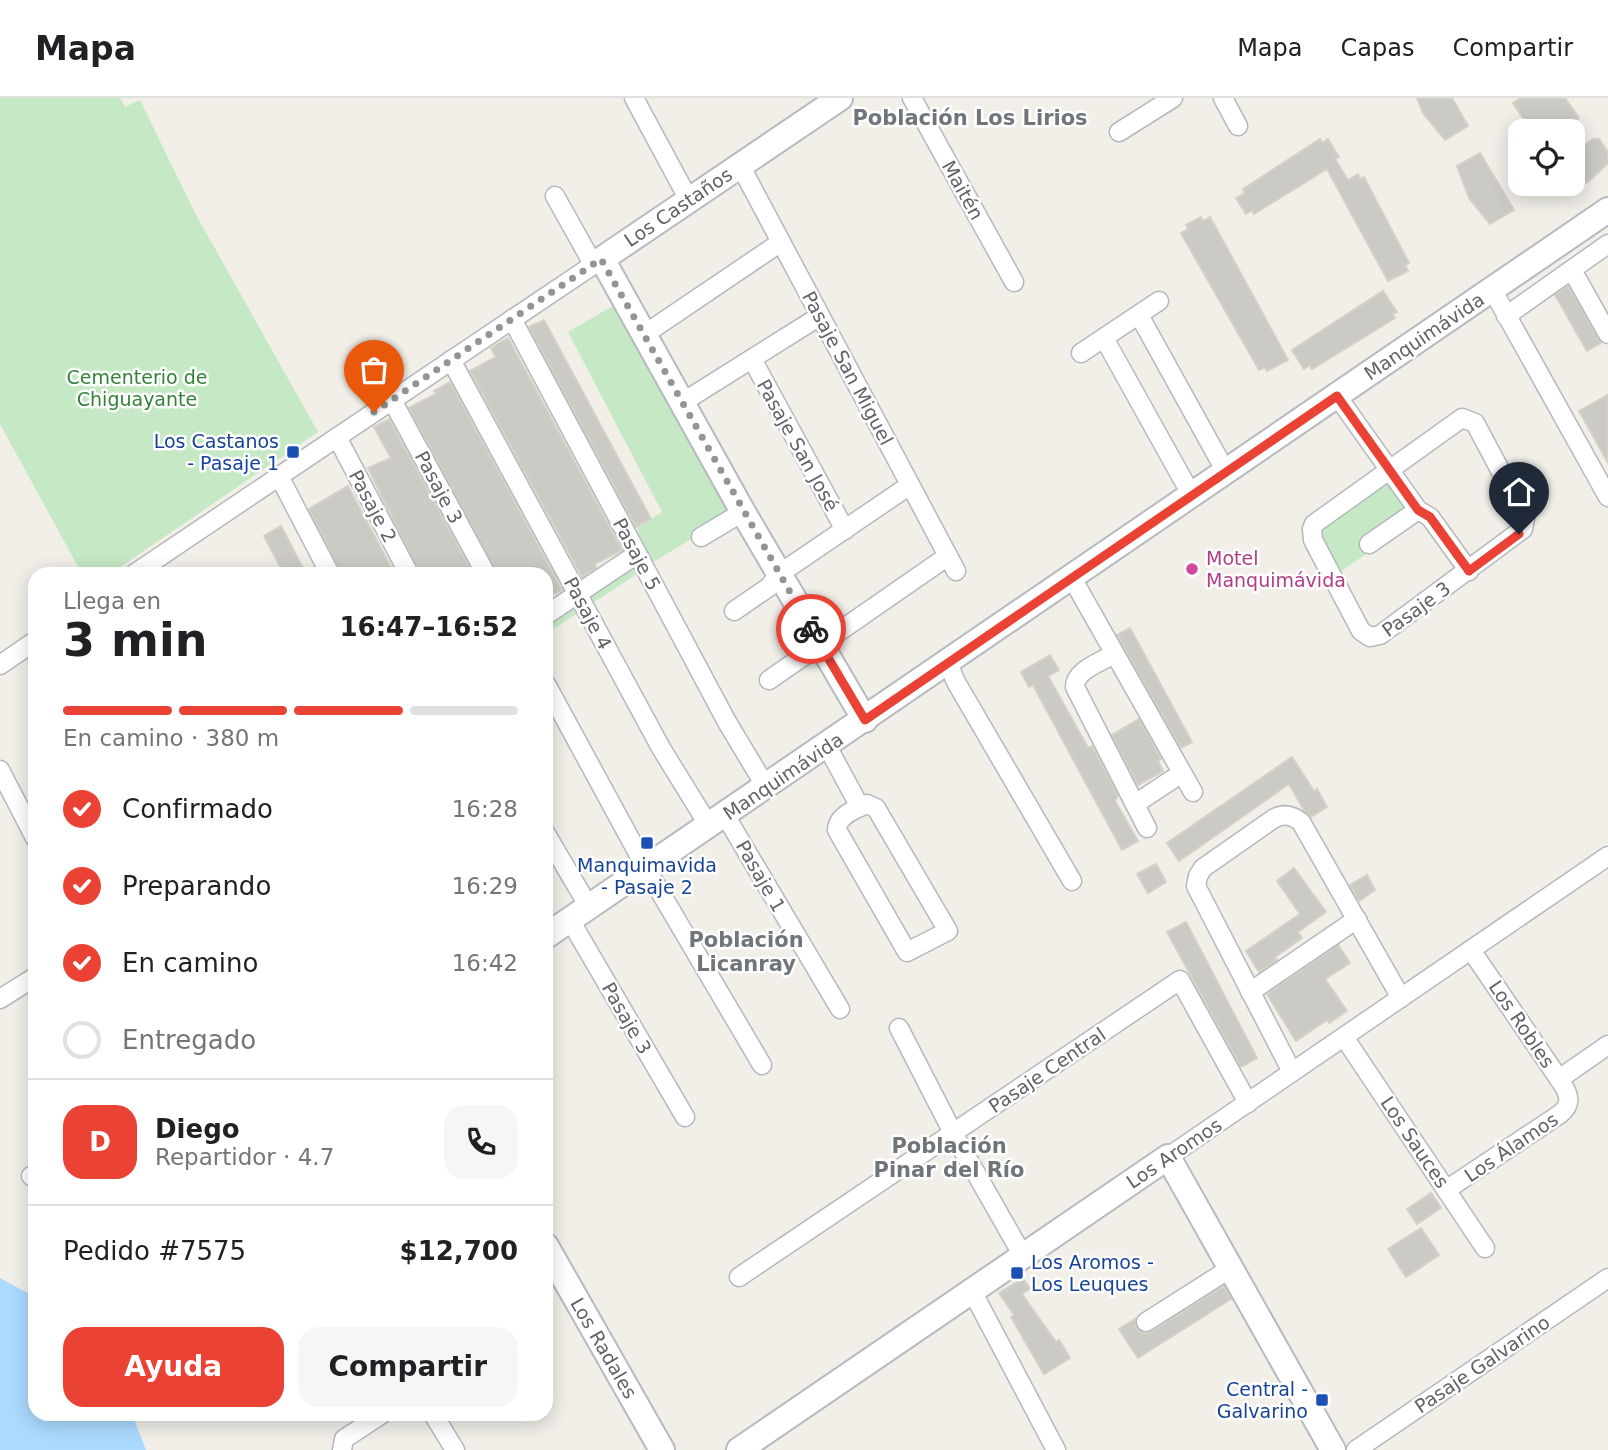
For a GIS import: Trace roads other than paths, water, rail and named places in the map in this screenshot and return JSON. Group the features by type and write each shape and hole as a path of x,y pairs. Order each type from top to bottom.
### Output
{"street":[{"path":"634,98 689,200"},
{"name":"Los Castaños","path":"144,567 840,98"},
{"name":"Maitén","path":"912,98 1014,282"},
{"path":"1119,132 1173,98"},
{"path":"1223,98 1238,126"},
{"name":"Pasaje San Miguel","path":"740,165 952,564 820,645"},
{"path":"555,196 645,334 743,512 865,720"},
{"name":"Manquimávida","path":"553,931 1608,210"},
{"path":"645,334 781,242"},
{"path":"1506,316 1608,244"},
{"path":"1572,270 1608,334"},
{"path":"1492,289 1608,497"},
{"path":"1081,353 1159,301"},
{"path":"1139,314 1226,472"},
{"path":"683,402 820,316"},
{"name":"Pasaje 5","path":"512,319 740,746 766,787"},
{"path":"1104,338 1192,496"},
{"name":"Pasaje San José","path":"752,359 845,530"},
{"name":"Pasaje 4","path":"452,360 661,748 717,821"},
{"path":"1337,396 1418,510 1430,517 1469,571"},
{"name":"Pasaje 3","path":"392,400 482,567"},
{"name":"Pasaje 3","path":"1467,418 1475,423 1522,513 1524,524 1519,534 1469,571 1380,635 1370,637 1361,631 1313,540 1312,529 1317,519 1388,468 1457,419 1467,418"},
{"name":"Pasaje 2","path":"337,437 405,567"},
{"path":"279,476 326,567"},
{"path":"734,611 769,587 779,574 910,485"},
{"path":"1369,544 1418,510"},
{"path":"701,537 743,512"},
{"path":"553,610 637,554"},
{"path":"1072,578 1193,792"},
{"path":"769,680 820,645"},
{"path":"0,665 28,646"},
{"path":"1114,654 1080,673 1075,684 1147,828"},
{"path":"948,663 956,682 1072,881"},
{"path":"553,697 646,868 762,1065"},
{"path":"827,746 860,807"},
{"path":"0,771 28,825"},
{"path":"1135,804 1182,773"},
{"path":"870,804 876,808 948,931 907,952 837,830 841,819 860,807 870,804"},
{"path":"1292,1072 1197,891 1196,881 1203,868 1273,819 1278,816 1291,816 1301,822 1401,998"},
{"name":"Pasaje 1","path":"717,821 840,1009"},
{"path":"553,851 579,914"},
{"name":"Los Aromos","path":"739,1450 1608,856"},
{"name":"Pasaje 3","path":"579,914 685,1117"},
{"path":"1250,992 1357,919"},
{"name":"Los Robles","path":"1471,950 1567,1090 1569,1100"},
{"name":"Pasaje Central","path":"738,1277 1180,980 1248,1103"},
{"path":"0,999 28,981"},
{"path":"899,1028 953,1133 1023,1256"},
{"name":"Los Sauces","path":"1344,1037 1485,1248"},
{"path":"1559,1079 1608,1045"},
{"name":"Los Álamos","path":"1446,1189 1560,1115 1566,1110 1569,1100"},
{"path":"1168,1157 1334,1450"},
{"name":"Los Radales","path":"553,1258 662,1450"},
{"path":"1146,1322 1231,1268"},
{"name":"Pasaje Galvarino","path":"1356,1450 1608,1278"},
{"path":"972,1291 1056,1450"},
{"path":"342,1448 344,1439 371,1421"},
{"path":"437,1421 454,1450"}],"water":[{"path":"0,1278 28,1293 28,1421 135,1421 146,1450 0,1450"}],"place":[{"name":"Los Castanos - Pasaje 1","path":"293,452"},
{"name":"Motel Manquimávida","path":"1192,569"},
{"name":"Manquimavida - Pasaje 2","path":"647,843"},
{"name":"Los Aromos - Los Leuques","path":"1017,1273"},
{"name":"Central - Galvarino","path":"1322,1400"}],"district":[{"name":"Población Los Lirios","path":"970,118"},
{"name":"Población Licanray","path":"746,952"},
{"name":"Población Pinar del Río","path":"949,1158"}],"park label":[{"name":"Cementerio de Chiguayante","path":"137,388"}]}
